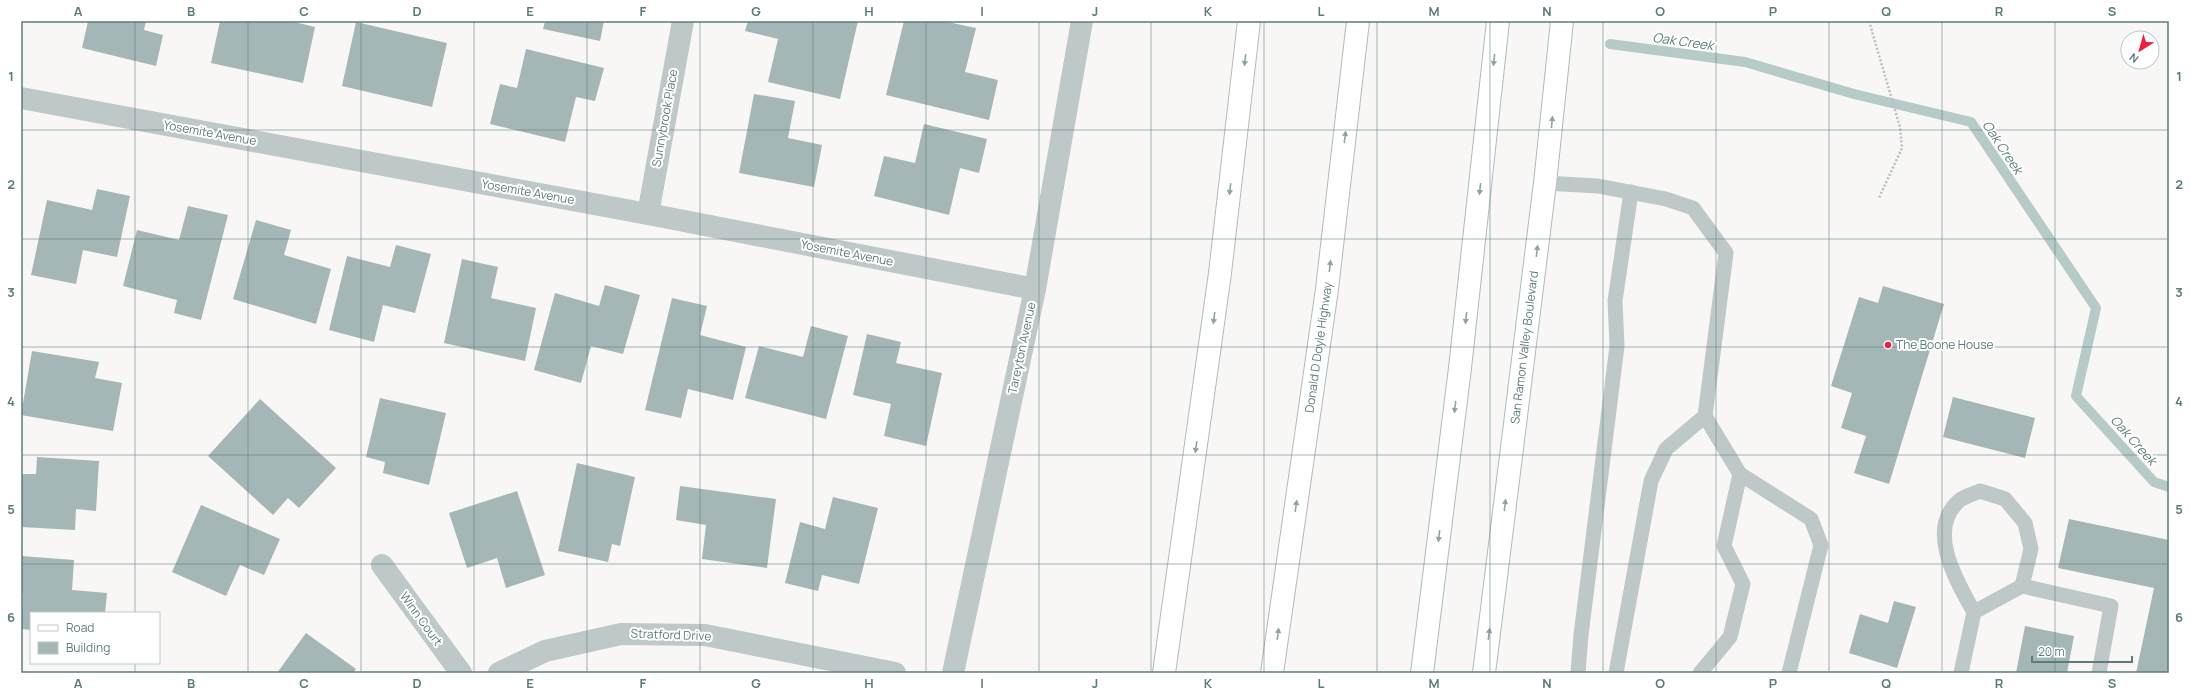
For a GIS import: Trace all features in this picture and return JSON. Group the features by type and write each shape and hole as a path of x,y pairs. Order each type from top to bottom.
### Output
{"main road":[{"path":"1164,673 1220,273 1249,21"},
{"name":"Donald D Doyle Highway","path":"1272,673 1327,289 1358,21"},
{"path":"1422,673 1460,368 1498,21"},
{"name":"San Ramon Valley Boulevard","path":"1484,673 1546,183 1562,21"}],"street":[{"name":"Sunnybrook Place","path":"648,214 683,21"},
{"name":"Tareyton Avenue","path":"953,673 1035,289 1082,21"},
{"name":"Yosemite Avenue","path":"21,98 648,214 1035,289"},
{"name":"Winn Court","path":"382,565 461,673"},
{"name":"Stratford Drive","path":"499,673 545,651 621,634 705,634 895,673"}],"lane":[{"path":"1546,183 1598,186 1666,199 1693,208 1726,253 1705,416 1740,474 1811,519 1821,545 1789,673"},
{"path":"1578,673 1582,628 1617,346 1615,301 1631,192"},
{"path":"1616,673 1651,481 1666,449 1705,416"},
{"path":"1700,673 1730,637 1743,584 1724,546 1740,474"},
{"path":"1961,673 1974,612 1955,579 1943,534 1946,520 1960,500 1980,491 2005,500 2025,523 2031,549 2022,586"},
{"path":"1974,612 2022,586 2111,606 2098,673"}],"path":[{"path":"1870,21 1900,127 1902,148 1879,198"}],"building":[{"path":"88,21 146,21 144,30 163,35 156,66 82,48"},
{"path":"220,21 290,21 315,27 303,83 211,63"},
{"path":"545,21 604,21 600,41 543,29"},
{"path":"748,21 858,21 840,99 768,82 778,39 745,31"},
{"path":"904,21 943,21 976,28 965,72 998,80 989,120 886,95"},
{"path":"356,22 447,43 432,107 342,86"},
{"path":"526,49 604,68 595,101 576,97 565,142 490,124 500,84 517,88"},
{"path":"754,94 795,101 788,138 822,145 814,187 739,173"},
{"path":"924,124 987,139 979,173 960,168 949,215 874,196 884,156 915,163"},
{"path":"97,189 130,196 117,257 83,250 76,284 31,275 47,200 92,210"},
{"path":"188,206 228,215 201,320 174,313 177,300 123,286 137,230 179,240"},
{"path":"256,220 291,230 284,255 331,269 316,324 233,299"},
{"path":"396,245 431,254 415,313 383,305 374,342 329,330 347,256 390,267"},
{"path":"462,259 498,267 491,298 536,308 525,361 444,343"},
{"path":"605,285 640,295 623,354 591,346 581,383 534,370 555,293 599,306"},
{"name":"The Boone House","path":"1883,286 1944,304 1889,484 1854,473 1866,436 1841,428 1852,393 1831,386 1859,297 1878,303"},
{"path":"672,298 707,306 700,335 746,347 733,400 688,389 681,418 645,410"},
{"path":"811,326 848,336 826,419 745,398 759,346 803,357"},
{"path":"867,334 901,342 896,363 942,373 926,446 884,436 891,404 853,395"},
{"path":"32,351 99,362 95,378 122,383 113,431 21,415"},
{"path":"1953,397 2035,418 2025,458 1943,437"},
{"path":"380,398 446,413 429,485 383,473 385,462 366,457"},
{"path":"260,399 336,468 299,508 288,498 273,515 208,456"},
{"path":"37,457 99,461 96,511 76,509 75,530 21,527 21,474 36,474"},
{"path":"577,463 635,477 620,546 612,544 608,562 558,551"},
{"path":"680,486 776,499 767,568 702,559 706,525 676,520"},
{"path":"517,491 545,575 506,588 497,558 467,568 449,513"},
{"path":"833,497 878,508 859,584 822,575 818,591 785,583 800,522 825,529"},
{"path":"201,505 280,539 264,575 240,565 226,596 172,572"},
{"path":"2069,519 2169,540 2169,673 2136,673 2154,588 2058,568"},
{"path":"21,556 74,560 72,590 107,593 105,612 30,612 30,630 21,629 23,594 21,593"},
{"path":"1894,601 1916,607 1897,668 1849,653 1860,614 1888,623"},
{"path":"2025,626 2074,636 2067,673 2016,673"},
{"path":"306,633 356,669 353,673 277,673"}],"waterway":[{"name":"Oak Creek","path":"1610,44 1745,62 1854,94 1971,122 2096,308 2076,396 2154,482 2169,487"}],"place":[{"name":"The Boone House","path":"1888,345"}]}
